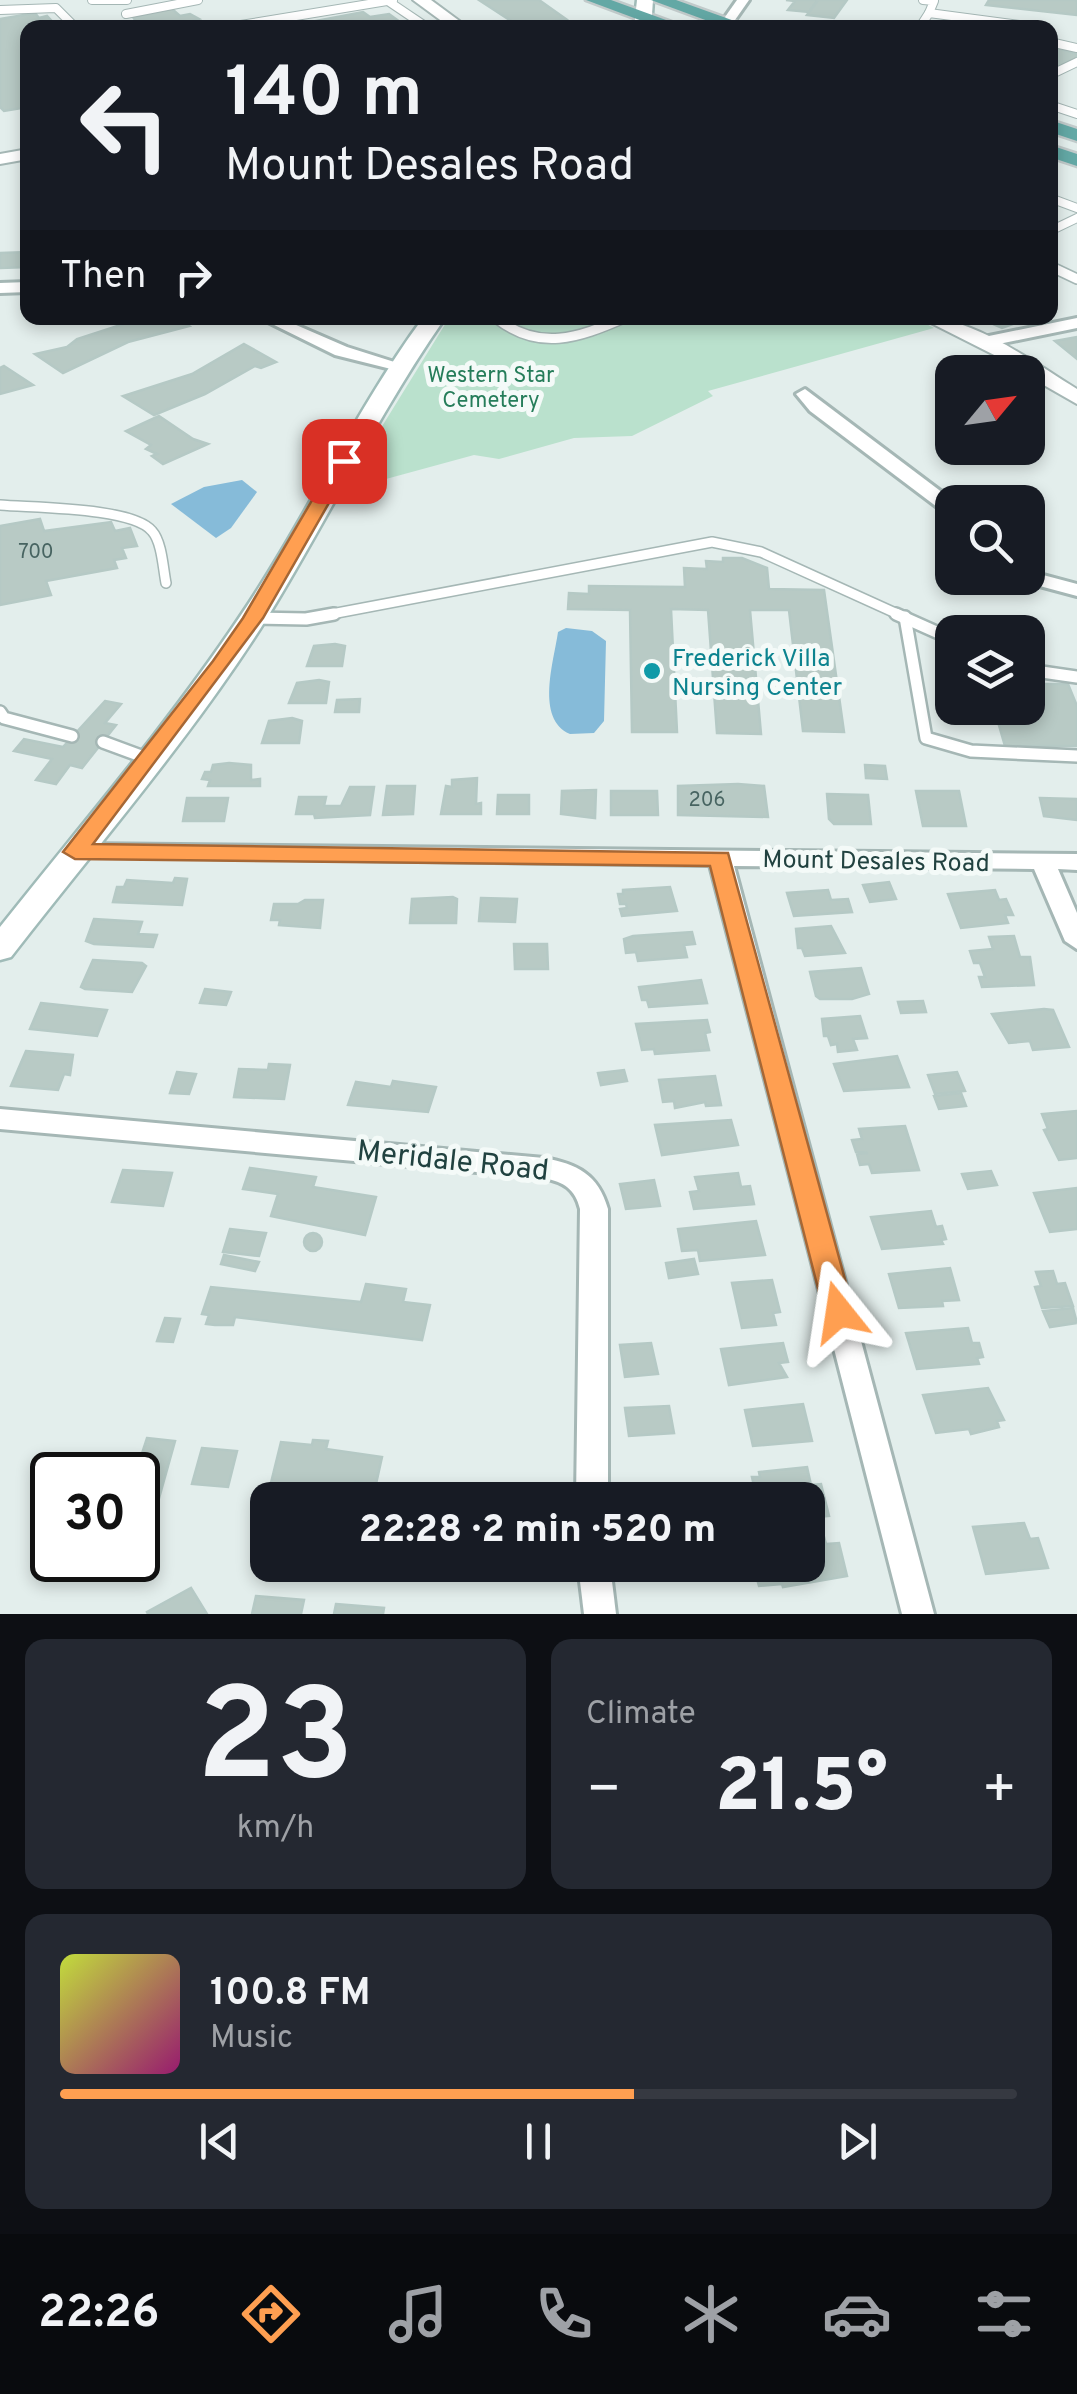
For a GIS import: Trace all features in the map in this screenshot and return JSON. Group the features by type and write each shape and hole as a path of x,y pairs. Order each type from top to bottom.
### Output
{"main road":[{"path":"594,0 643,14"},
{"path":"659,0 732,20"},
{"path":"691,0 735,20"},
{"path":"575,4 601,20"},
{"path":"0,949 204,689 253,618 399,366 429,325"}],"street":[{"path":"421,0 450,20"},
{"path":"984,342 1077,323"},
{"path":"284,325 341,350 399,366"},
{"path":"946,325 984,342 1077,398"},
{"path":"805,394 816,407 935,496"},
{"path":"1045,582 1077,590"},
{"name":"Mount Desales Road","path":"75,852 1077,862"},
{"path":"720,858 918,1614"},
{"path":"1042,862 1077,941"},
{"name":"Meridale Road","path":"0,1119 544,1168 582,1180 591,1192 594,1209 592,1482"},
{"path":"596,1582 600,1614"}],"lane":[{"path":"92,0 127,0"},
{"path":"126,14 198,0"},
{"path":"272,20 391,0 417,20"},
{"path":"923,0 934,1 925,20"},
{"path":"0,10 56,8 68,20"},
{"path":"929,13 982,20"},
{"path":"505,325 519,335 555,344 608,325"},
{"path":"0,504 115,515 148,526 164,559 166,583"},
{"path":"253,618 306,620 712,542 762,552 935,631"},
{"path":"905,617 926,738 971,752 1077,756"},
{"path":"1045,672 1077,677"},
{"path":"0,712 4,718 72,736"},
{"path":"103,742 148,759"}],"green space":[{"name":"Western Star Cemetery","path":"445,325 934,328 708,391 713,396 632,436 574,438 499,459 474,455 342,491"}],"water":[{"path":"242,480 257,492 231,528 216,538 171,504 204,487"},
{"path":"566,628 592,631 606,641 604,721 594,733 570,734 553,716 551,673 558,632"}],"building":[{"path":"479,0 539,0 566,19 561,20 510,20"},
{"path":"786,0 818,0 809,12 788,10 795,1"},
{"path":"818,0 847,0 834,18 807,15"},
{"path":"989,0 1077,0 1077,12 1076,15 986,5"},
{"path":"172,9 180,16 190,14 199,19 135,20 133,17"},
{"path":"363,12 370,17 389,14 397,20 321,20"},
{"path":"35,13 51,20 20,20 20,108 4,111 0,107 0,19"},
{"path":"1058,48 1077,54 1077,59 1058,67"},
{"path":"20,252 20,267 0,268 0,253"},
{"path":"120,325 189,326 128,342 63,373 35,354 67,347 77,339"},
{"path":"1077,337 1077,359 1055,341"},
{"path":"244,344 276,362 261,368 255,366 205,394 154,415 123,396 192,374"},
{"path":"4,366 33,385 0,394 0,368"},
{"path":"159,416 193,439 208,444 163,464 152,456 157,454 146,449 151,445 126,431"},
{"path":"40,519 44,531 111,522 115,531 130,528 137,546 122,548 126,558 114,560 117,568 46,581 51,595 0,605 0,526"},
{"name":"Frederick Villa Nursing Center","path":"723,558 742,558 767,568 769,589 824,590 844,732 803,731 789,610 750,610 761,734 717,733 708,610 671,609 677,732 632,732 630,610 568,609 569,593 589,594 589,586 685,587 684,568 707,569 706,561 723,562"},
{"path":"314,646 345,646 342,666 307,666"},
{"path":"329,682 326,703 289,703 297,683"},
{"path":"1045,684 1068,684 1077,706 1077,746 1005,746 999,725 1045,725"},
{"path":"360,699 359,712 335,712 337,700"},
{"path":"105,701 121,704 105,723 116,725 82,768 70,765 56,784 36,780 52,759 14,751 24,739 63,747"},
{"path":"269,721 302,721 299,743 262,743"},
{"path":"213,765 251,765 251,780 260,779 260,786 208,786 210,780 202,779"},
{"path":"865,765 885,766 887,779 866,778"},
{"path":"477,778 476,804 481,803 481,814 441,814 446,786 452,787 452,780"},
{"path":"387,786 415,786 413,814 383,815"},
{"path":"678,786 764,786 768,817 678,815"},
{"path":"350,787 374,787 370,815 315,818 314,814 296,814 299,797 326,797 324,806 341,806"},
{"path":"596,790 595,818 561,814 562,791"},
{"path":"611,791 657,791 658,815 611,815"},
{"path":"916,791 959,791 966,826 923,826"},
{"path":"827,794 868,795 871,824 834,824 829,819"},
{"path":"498,795 529,795 529,814 497,814"},
{"path":"187,798 228,798 224,821 183,821"},
{"path":"1040,798 1077,799 1077,820 1044,816"},
{"path":"175,878 187,879 182,905 113,902 117,887 124,887 127,880 173,883"},
{"path":"889,882 896,899 870,902 863,885"},
{"path":"670,887 677,911 622,916 620,909 627,908 620,904 618,894 623,894 623,890"},
{"path":"828,890 831,900 848,899 852,912 794,916 787,893"},
{"path":"995,890 999,900 1006,899 1013,915 1005,915 1008,923 961,928 948,894"},
{"path":"481,898 517,899 515,922 479,921"},
{"path":"412,899 457,899 456,923 410,923"},
{"path":"323,900 320,928 279,925 280,920 271,920 274,904 298,904"},
{"path":"94,919 142,922 138,934 157,935 153,947 86,941"},
{"path":"831,926 845,953 805,956 802,948 798,948 796,929"},
{"path":"692,932 695,944 684,945 687,957 638,961 636,952 626,953 624,939 633,936"},
{"path":"1014,936 1020,957 1030,957 1034,985 982,987 979,977 985,977 970,951 993,949 989,937"},
{"path":"514,944 547,944 548,969 515,969"},
{"path":"93,960 146,966 132,992 85,989 81,987"},
{"path":"861,968 869,994 852,999 816,996 810,972"},
{"path":"701,980 707,1003 649,1007 647,1000 642,1000 639,987"},
{"path":"205,989 231,992 226,1005 200,1003"},
{"path":"923,1001 926,1012 901,1013 898,1002"},
{"path":"41,1003 107,1010 97,1036 30,1029"},
{"path":"1053,1010 1069,1047 1033,1050 1030,1041 1009,1043 992,1014"},
{"path":"860,1016 867,1038 853,1039 857,1050 838,1052 837,1044 831,1045 828,1036 824,1036 822,1019"},
{"path":"707,1020 709,1050 655,1054 654,1049 642,1050 636,1024"},
{"path":"26,1051 73,1055 70,1075 64,1074 58,1090 11,1086"},
{"path":"897,1056 909,1087 844,1091 834,1064"},
{"path":"269,1064 290,1065 284,1099 234,1097 239,1069 268,1070"},
{"path":"624,1070 627,1081 601,1085 598,1073"},
{"path":"177,1072 196,1074 189,1094 170,1093"},
{"path":"957,1072 965,1091 935,1094 928,1075"},
{"path":"715,1076 721,1105 706,1106 705,1102 675,1108 674,1101 663,1102 659,1080"},
{"path":"393,1081 436,1087 428,1112 348,1105 356,1082 391,1087"},
{"path":"961,1093 966,1106 939,1109 934,1096"},
{"path":"1077,1111 1077,1158 1059,1160 1044,1130 1048,1129 1042,1114"},
{"path":"731,1120 738,1145 662,1155 655,1125"},
{"path":"905,1126 919,1170 872,1173 869,1164 860,1165 857,1154 868,1153 856,1152 852,1140 862,1139 859,1129"},
{"path":"250,1168 316,1177 313,1187 376,1197 365,1235 271,1216 278,1194 243,1189"},
{"path":"123,1170 172,1173 163,1206 112,1202"},
{"path":"991,1171 997,1185 968,1189 962,1174"},
{"path":"738,1173 741,1187 750,1186 754,1204 694,1209 690,1192 699,1191 695,1177"},
{"path":"654,1180 660,1206 626,1209 620,1184"},
{"path":"1077,1188 1077,1229 1050,1232 1034,1193"},
{"path":"931,1211 936,1227 942,1226 946,1239 941,1240 943,1244 882,1249 871,1217"},
{"path":"756,1221 765,1255 700,1261 698,1250 682,1251 678,1229"},
{"path":"230,1229 266,1233 259,1256 223,1252"},
{"path":"313,1233 322,1242 313,1251 304,1242"},
{"path":"224,1255 259,1262 255,1271 221,1264"},
{"path":"694,1259 698,1274 669,1278 666,1263"},
{"path":"950,1268 959,1300 942,1301 943,1306 899,1308 889,1274"},
{"path":"1053,1271 1057,1284 1065,1283 1073,1306 1042,1308 1035,1287 1041,1286 1036,1272"},
{"path":"772,1280 780,1312 773,1313 776,1325 742,1328 732,1283"},
{"path":"366,1284 406,1289 403,1302 430,1305 422,1340 235,1317 233,1325 206,1324 209,1315 202,1314 211,1287 361,1302"},
{"path":"1073,1308 1077,1323 1050,1327 1043,1311"},
{"path":"165,1318 180,1319 173,1342 157,1341"},
{"path":"968,1328 972,1343 979,1343 983,1357 977,1358 979,1364 917,1369 906,1333"},
{"path":"651,1343 658,1374 625,1377 620,1345"},
{"path":"783,1343 788,1362 779,1363 787,1377 729,1385 721,1349"},
{"path":"988,1388 1004,1420 997,1421 999,1427 971,1434 969,1429 936,1433 923,1395"},
{"path":"803,1404 812,1441 753,1446 745,1410"},
{"path":"669,1406 674,1433 629,1436 625,1408"},
{"path":"147,1438 175,1441 160,1495 160,1452 142,1452"},
{"path":"313,1440 328,1441 326,1449 382,1457 376,1482 271,1482 281,1442 312,1445"},
{"path":"202,1448 237,1451 228,1487 192,1484"},
{"path":"807,1467 810,1482 753,1482 752,1477 760,1477 759,1472"},
{"path":"1024,1523 1030,1539 1038,1538 1048,1568 986,1574 973,1527"},
{"path":"825,1540 826,1544 839,1543 847,1576 825,1580"},
{"path":"758,1582 812,1582 783,1587 759,1586"},
{"path":"191,1588 207,1614 148,1614 147,1612"},
{"path":"256,1596 304,1600 301,1614 252,1614"},
{"path":"336,1604 384,1608 383,1614 334,1614"}],"place":[{"name":"Frederick Villa Nursing Center","path":"652,671"}],"route":[{"path":"344,461 253,618 220,666 75,852 720,858 839,1312"}]}
